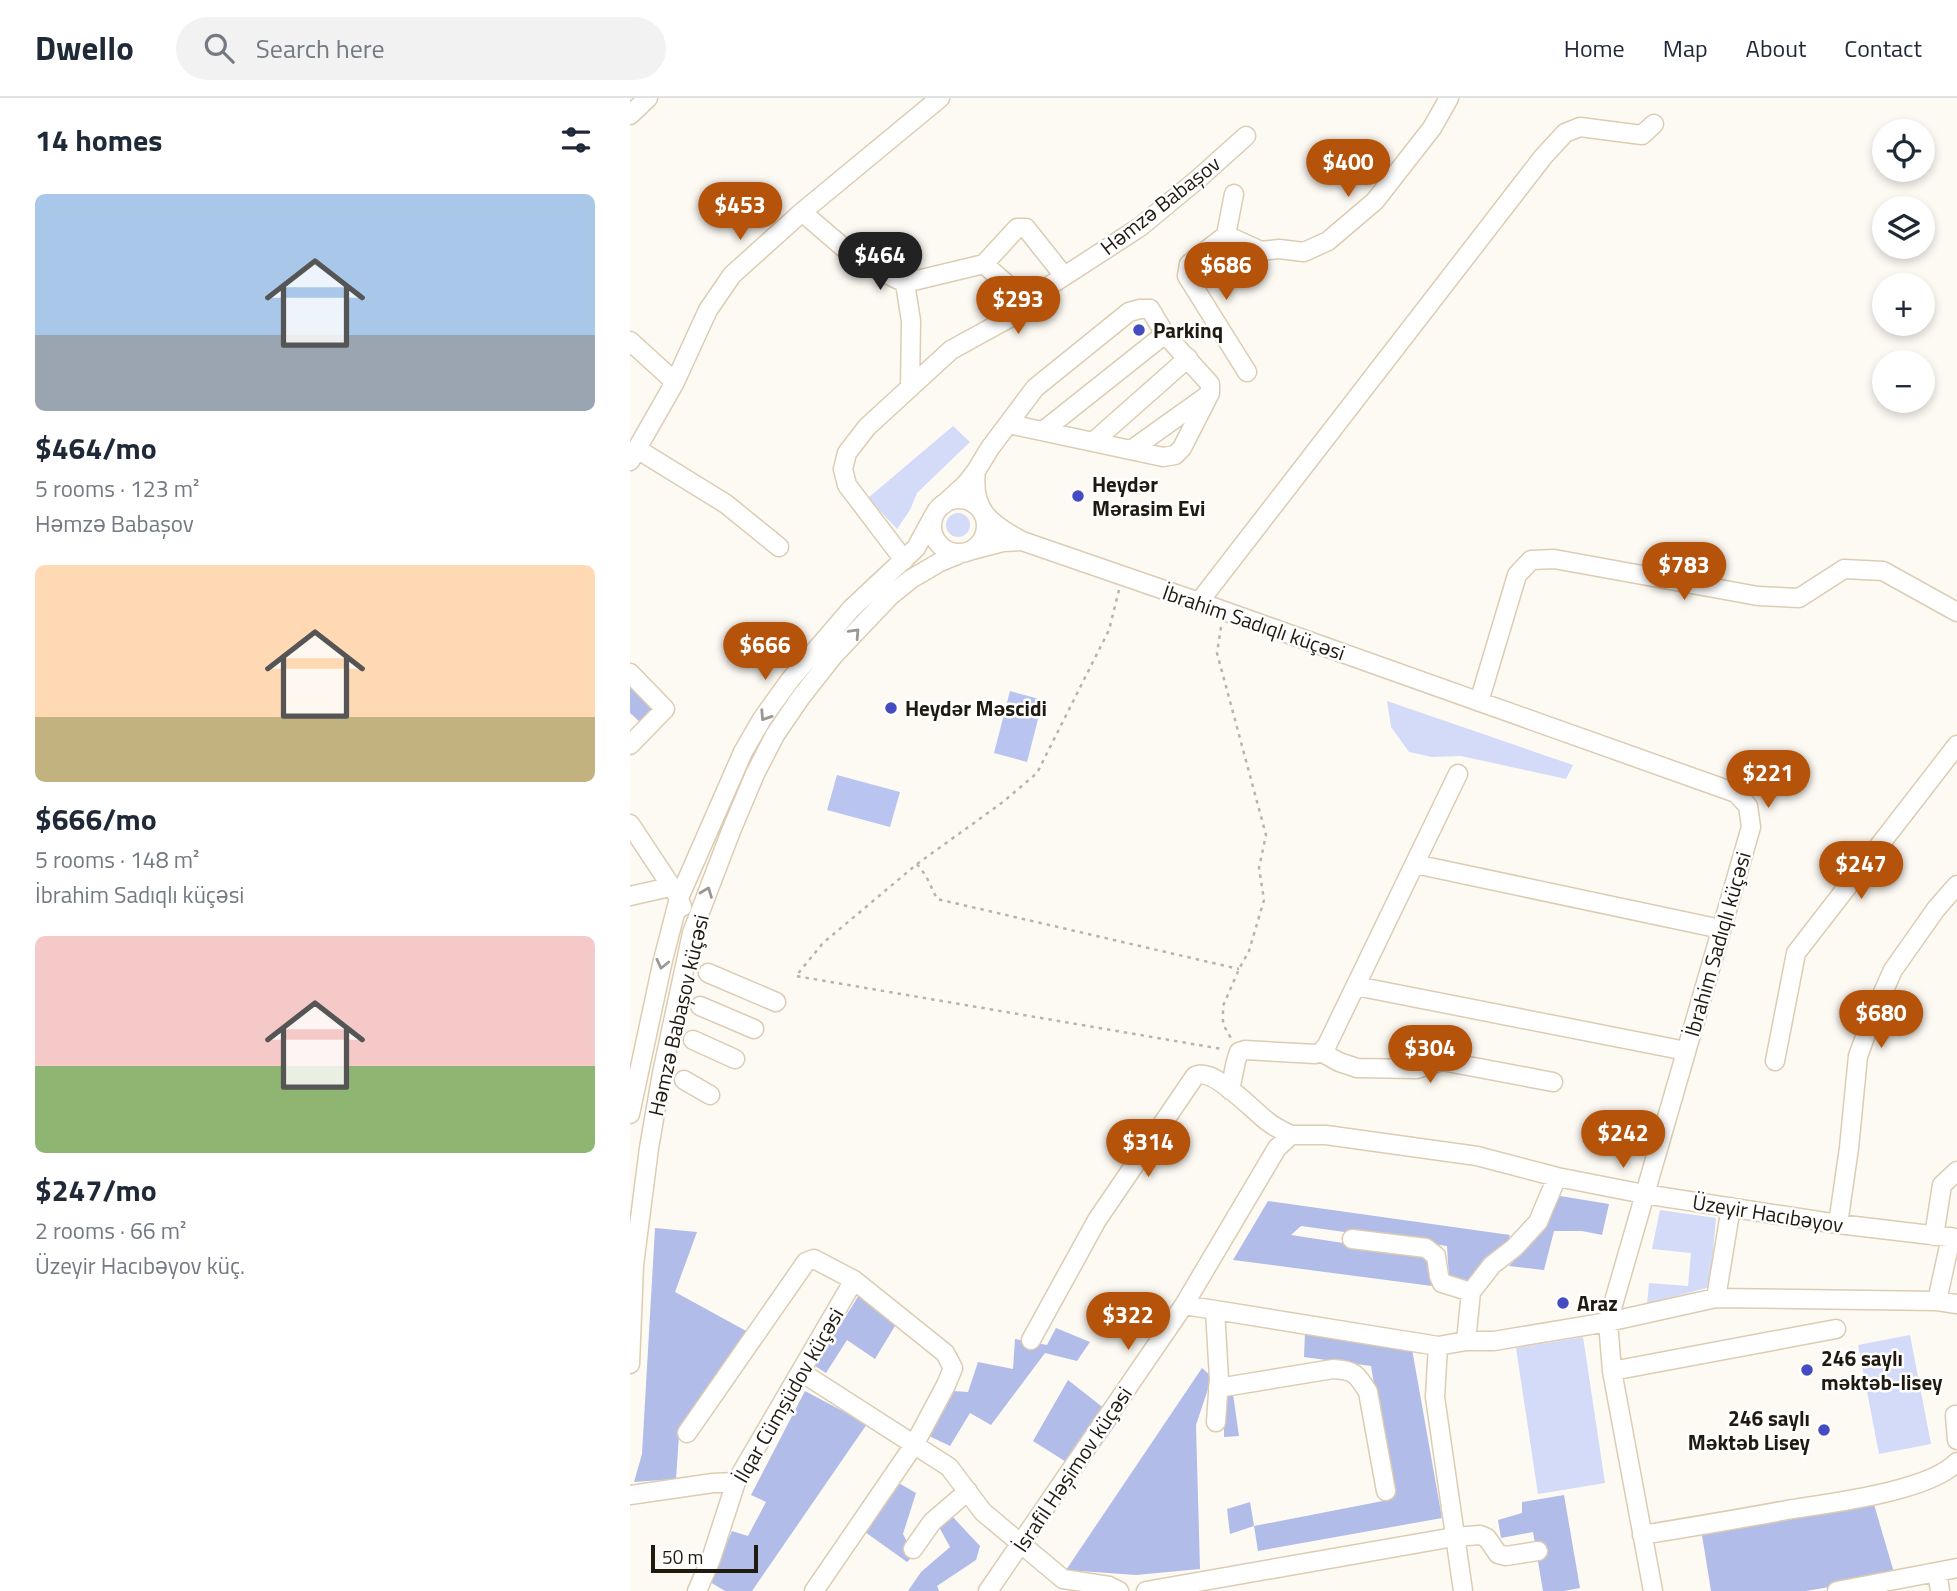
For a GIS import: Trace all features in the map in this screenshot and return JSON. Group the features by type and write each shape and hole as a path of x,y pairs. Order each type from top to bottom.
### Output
{"street":[{"path":"630,115 648,98"},
{"path":"779,548 726,504 634,455 675,382 709,310 732,275 802,212 940,98"},
{"path":"1226,235 1261,251 1279,249 1304,252 1328,242 1375,201 1432,128 1449,98"},
{"path":"1199,602 1543,157 1565,134 1580,127 1642,135 1654,124"},
{"name":"Həmzə Babaşov","path":"904,560 847,485 843,469 847,453 867,427 951,350 1015,315 1026,301 1140,227 1246,136"},
{"path":"1234,194 1226,235 1189,264 1188,276 1247,372"},
{"path":"802,212 858,260 905,283 984,264 1017,228 1026,228 1064,276"},
{"path":"984,264 1026,301"},
{"path":"905,283 911,321 910,388"},
{"path":"675,893 743,752 762,719 790,680 851,609 916,548 939,510 976,471 990,448 1035,388 1129,312 1140,309 1150,309 1165,334 1210,384 1210,393 1182,448 1175,455 1164,457 1009,424"},
{"path":"1043,431 1165,334"},
{"path":"630,341 675,382"},
{"path":"1093,442 1188,358"},
{"path":"1131,450 1210,393"},
{"path":"976,471 976,488 981,510 986,523 980,543 965,552 948,551 937,542 932,529 939,510 949,501 963,500 970,501 981,510 1003,531 1022,541"},
{"name":"İbrahim Sadıqlı küçəsi","path":"1022,541 1736,793 1748,806 1751,827 1608,1322 1612,1371 1653,1591"},
{"name":"Həmzə Babaşov küçəsi","path":"630,1364 634,1265 649,1148 692,933 730,831 755,774 775,735 801,696 834,655 890,596 940,562 986,545 1022,541"},
{"path":"1479,702 1517,575 1531,560 1554,559 1758,596 1799,598 1844,569 1882,571 1957,612"},
{"path":"630,673 665,709 634,734"},
{"path":"1775,1061 1796,953 1957,745"},
{"path":"1230,1090 1239,1052 1245,1050 1315,1054 1327,1045 1458,774"},
{"path":"630,824 675,893 692,933"},
{"path":"1415,864 1721,929"},
{"path":"1838,1224 1858,1056 1893,971 1936,909 1957,885"},
{"path":"630,895 675,893"},
{"name":"Həmzə Babaşov küçəsi","path":"630,1114 675,893"},
{"path":"708,973 776,1002"},
{"path":"1356,986 1686,1052"},
{"path":"700,1006 754,1029"},
{"path":"693,1040 735,1059"},
{"path":"1321,1052 1357,1068 1417,1069 1442,1061 1553,1082"},
{"path":"1031,1340 1097,1220 1195,1076 1200,1073 1208,1074 1268,1122 1291,1135"},
{"path":"684,1080 710,1095"},
{"name":"Üzeyir Hacıbəyov","path":"1291,1135 1326,1135 1477,1156 1557,1177 1644,1194 1838,1224 1947,1237"},
{"name":"İsrafil Həşimov küçəsi","path":"988,1591 1184,1305 1277,1148 1291,1135"},
{"path":"1937,1301 1947,1237 1942,1185 1957,1171"},
{"path":"1466,1341 1471,1292 1492,1265 1514,1248 1538,1222 1557,1177"},
{"path":"1717,1298 1731,1207"},
{"path":"1352,1238 1426,1248 1436,1256 1442,1283 1471,1292"},
{"path":"687,1433 806,1262 814,1259 854,1280 946,1353 953,1368 914,1445 814,1591"},
{"name":"İlqar Cümşüdov küçəsi","path":"697,1591 711,1559 736,1482 854,1280"},
{"path":"1184,1305 1438,1346 1466,1341 1494,1341 1608,1322 1717,1298 1937,1301 1957,1304"},
{"path":"1215,1310 1218,1388 1216,1422"},
{"path":"1612,1371 1836,1329"},
{"path":"1438,1346 1435,1397 1463,1591"},
{"path":"1218,1388 1333,1369 1350,1370 1360,1378 1368,1392 1386,1491"},
{"path":"801,1373 949,1467 983,1512 1063,1579 1109,1586 1119,1591"},
{"path":"1955,1415 1957,1440"},
{"path":"1643,1535 1868,1496 1925,1482 1957,1462"},
{"path":"630,1495 736,1482"},
{"path":"913,1549 932,1522 968,1491"},
{"path":"1146,1591 1224,1584 1454,1537 1480,1535 1487,1538 1498,1554 1506,1556 1538,1550"},
{"path":"1837,1591 1957,1567"},
{"path":"1937,1572 1940,1591"}],"path":[{"path":"1122,576 1109,630 1037,773 1003,802 917,863 823,943 796,976 1239,1052"},
{"path":"1224,611 1217,653 1266,835 1259,868 1264,900 1249,951 1223,1006 1223,1024 1239,1052"},
{"path":"917,863 937,899 1239,969"}],"shaded area":[{"path":"953,426 970,442 917,493 910,510 897,529 868,498"},
{"path":"958,513 969,520 970,525 963,536 958,537 947,530 946,525 953,514"},
{"path":"630,685 654,708 640,722 630,713"},
{"path":"1010,691 1043,700 1027,762 994,753"},
{"path":"1387,701 1573,765 1566,779 1461,756 1432,757 1409,752 1391,727"},
{"path":"837,775 900,792 890,827 827,810"},
{"path":"1560,1196 1609,1204 1602,1235 1582,1231 1554,1231 1544,1270 1509,1266 1539,1233"},
{"path":"1268,1201 1510,1235 1507,1246 1486,1259 1469,1285 1449,1278 1447,1246 1301,1226 1291,1235 1428,1256 1432,1286 1233,1260"},
{"path":"1660,1210 1716,1218 1710,1287 1647,1304 1649,1283 1688,1286 1691,1253 1652,1249"},
{"path":"655,1228 697,1232 675,1292 748,1332 679,1435 676,1479 634,1482 642,1454"},
{"path":"859,1295 898,1321 875,1359 847,1340 826,1373 815,1366"},
{"path":"1056,1328 1090,1342 1077,1361 1045,1353 991,1425 970,1413 950,1446 927,1435 954,1391 968,1392 978,1362 1013,1369 1015,1339 1047,1345"},
{"path":"1305,1333 1412,1349 1442,1518 1258,1551 1254,1526 1393,1499 1371,1366 1304,1357"},
{"path":"1910,1335 1931,1444 1879,1454 1858,1345"},
{"path":"1583,1337 1605,1483 1538,1494 1516,1348"},
{"path":"1202,1368 1212,1377 1196,1425 1200,1569 1136,1575 1066,1570"},
{"path":"1068,1380 1119,1420 1082,1472 1033,1441"},
{"path":"805,1391 867,1424 752,1591 725,1591 710,1582 732,1531 748,1536 766,1502 751,1495"},
{"path":"1233,1394 1239,1436 1224,1437 1224,1397"},
{"path":"897,1482 916,1493 903,1534 914,1555 907,1562 865,1532"},
{"path":"1564,1495 1580,1588 1543,1591 1533,1532 1501,1538 1498,1520 1522,1513 1522,1502"},
{"path":"1873,1501 1895,1576 1806,1591 1711,1591 1701,1529"},
{"path":"1250,1502 1254,1526 1230,1534 1227,1509"},
{"path":"951,1515 980,1546 976,1560 937,1586 939,1591 908,1591 921,1572 950,1547 939,1527"}],"place":[{"name":"Parkinq","path":"1139,330"},
{"name":"Heydər Mərasim Evi","path":"1078,496"},
{"name":"Heydər Məscidi","path":"891,708"},
{"name":"Araz","path":"1563,1303"},
{"name":"246 saylı məktəb-lisey","path":"1807,1370"},
{"name":"246 saylı Məktəb Lisey","path":"1824,1430"}]}
